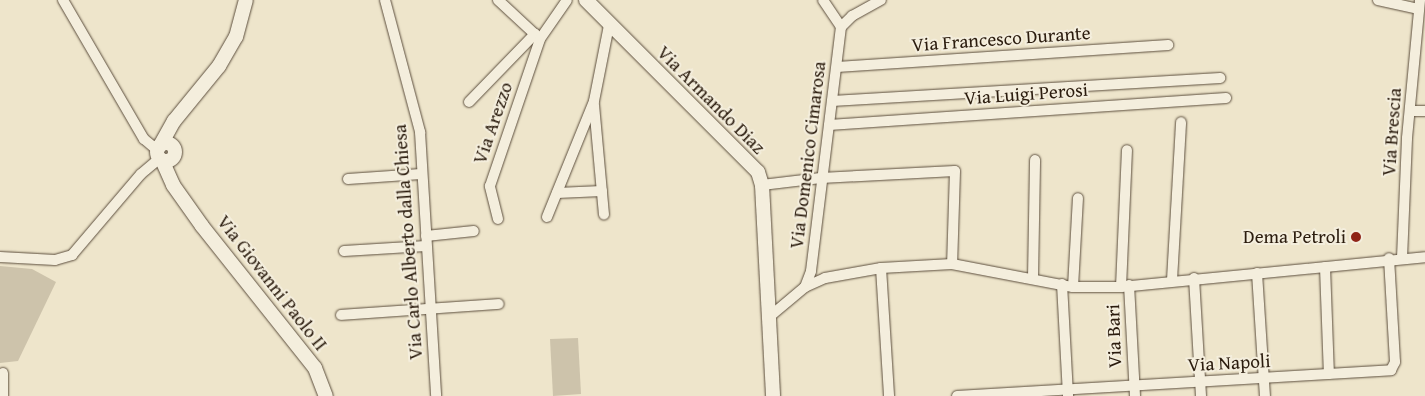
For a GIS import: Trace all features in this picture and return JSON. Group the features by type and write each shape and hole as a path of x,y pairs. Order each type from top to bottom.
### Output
{"main road":[{"path":"165,153 182,111 219,66 236,37 246,0"},
{"name":"Via Armando Diaz","path":"586,0 751,166 762,185 773,396"},
{"name":"Via Giovanni Paolo II","path":"165,153 181,197 315,368 326,396"}],"street":[{"path":"0,257 55,260 72,255 141,174 165,153 144,139 64,0"},
{"name":"Via Carlo Alberto dalla Chiesa","path":"385,0 420,132 421,174 436,396"},
{"path":"498,0 538,37"},
{"name":"Via Arezzo","path":"469,102 538,37 567,0"},
{"path":"823,0 841,27 852,16 881,0"},
{"name":"Via Brescia","path":"1378,0 1419,4 1421,33 1410,111 1402,258"},
{"path":"547,217 594,101 609,25"},
{"name":"Via Domenico Cimarosa","path":"805,287 811,271 841,27"},
{"name":"Via Arezzo","path":"498,219 490,186 538,37"},
{"name":"Via Francesco Durante","path":"837,67 1168,45"},
{"path":"832,101 1220,78"},
{"name":"Via Luigi Perosi","path":"830,125 1226,98"},
{"path":"594,101 604,215"},
{"path":"1410,111 1425,112"},
{"path":"1172,280 1181,122"},
{"name":"Via Bari","path":"1127,150 1125,286 1134,391"},
{"path":"1033,278 1036,160"},
{"path":"762,185 821,178 955,171 952,264"},
{"path":"348,179 421,174"},
{"path":"557,193 602,191"},
{"path":"1073,287 1078,198"},
{"path":"344,251 426,241 474,231"},
{"path":"768,318 805,287 825,278 881,268 952,264 1073,287 1125,286 1172,280 1325,267 1389,258 1425,257"},
{"name":"Via Napoli","path":"957,396 1134,391 1200,382 1387,371 1394,366 1389,258"},
{"path":"1325,267 1329,374"},
{"path":"881,268 889,396"},
{"path":"1257,273 1265,396"},
{"path":"1194,278 1201,396"},
{"path":"1062,284 1067,393"},
{"path":"341,315 499,304"},
{"path":"3,373 3,396"}],"shaded area":[{"path":"0,266 32,269 56,282 18,361 0,363"},
{"path":"578,338 581,394 553,396 550,339"}],"place":[{"name":"Dema Petroli","path":"1356,237"}]}
